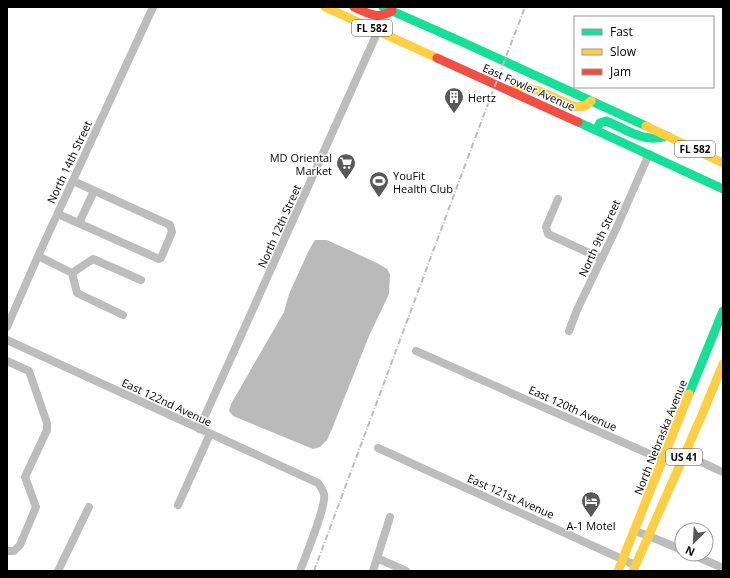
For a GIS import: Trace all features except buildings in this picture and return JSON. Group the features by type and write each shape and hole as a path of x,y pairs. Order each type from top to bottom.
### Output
{"main road":[{"name":"East Fowler Avenue","path":"326,7 723,189"},
{"path":"354,7 377,16 387,15 392,11"},
{"name":"East Fowler Avenue","path":"383,7 592,101 723,163"},
{"path":"512,92 517,88 529,88 576,107 585,106 592,101"},
{"path":"596,130 600,123 606,121 650,139 659,139 667,136"},
{"name":"North Nebraska Avenue","path":"618,571 723,311"},
{"name":"US 41","path":"634,568 684,458 723,364"}],"street":[{"name":"North 14th Street","path":"7,327 38,256 153,7"},
{"name":"North 12th Street","path":"199,429 378,31"},
{"name":"North 9th Street","path":"569,331 577,310 602,259 649,154"},
{"path":"58,214 159,259 161,258 172,232 170,225 73,181"},
{"path":"79,223 94,191"},
{"path":"558,199 546,227 548,234 602,259"},
{"path":"38,256 72,273"},
{"path":"72,273 93,259 141,280"},
{"path":"72,273 77,294 123,315"},
{"name":"East 122nd Avenue","path":"7,340 318,483 324,494 322,513 300,571"},
{"name":"East 120th Avenue","path":"416,351 654,456 664,458 694,459 723,472"},
{"path":"7,361 29,371 47,423 47,430 25,477 36,507 20,545 14,551 7,551"},
{"path":"178,505 210,434"},
{"name":"East 121st Avenue","path":"378,448 623,559 634,568"},
{"path":"58,571 89,507"},
{"path":"373,571 390,517"},
{"path":"635,531 674,547"},
{"path":"377,558 406,571"},
{"path":"709,562 723,568"}],"shaded area":[{"path":"315,240 327,240 377,263 387,269 390,274 389,294 369,336 332,429 327,440 320,447 313,449 233,416 229,411 231,404 284,312 289,294"}],"railway":[{"path":"314,571 525,7"}],"traffic: fast":[{"path":"383,7 646,126"},
{"path":"596,130 600,123 606,121 643,137 658,138 667,136"},
{"path":"578,122 723,189"},
{"path":"689,394 723,311"}],"traffic: slow":[{"path":"325,7 437,58"},
{"path":"512,92 517,88 529,88 576,107 585,106 591,101"},
{"path":"646,126 723,163"},
{"path":"633,571 723,364"},
{"path":"618,571 689,394"}],"traffic: jam":[{"path":"354,7 373,15 387,14 392,11"},
{"path":"437,58 578,122"}],"place":[{"name":"Hertz","path":"454,114"},
{"name":"MD Oriental Market","path":"346,180"},
{"name":"YouFit Health Club","path":"379,198"},
{"name":"A-1 Motel","path":"591,518"}]}
